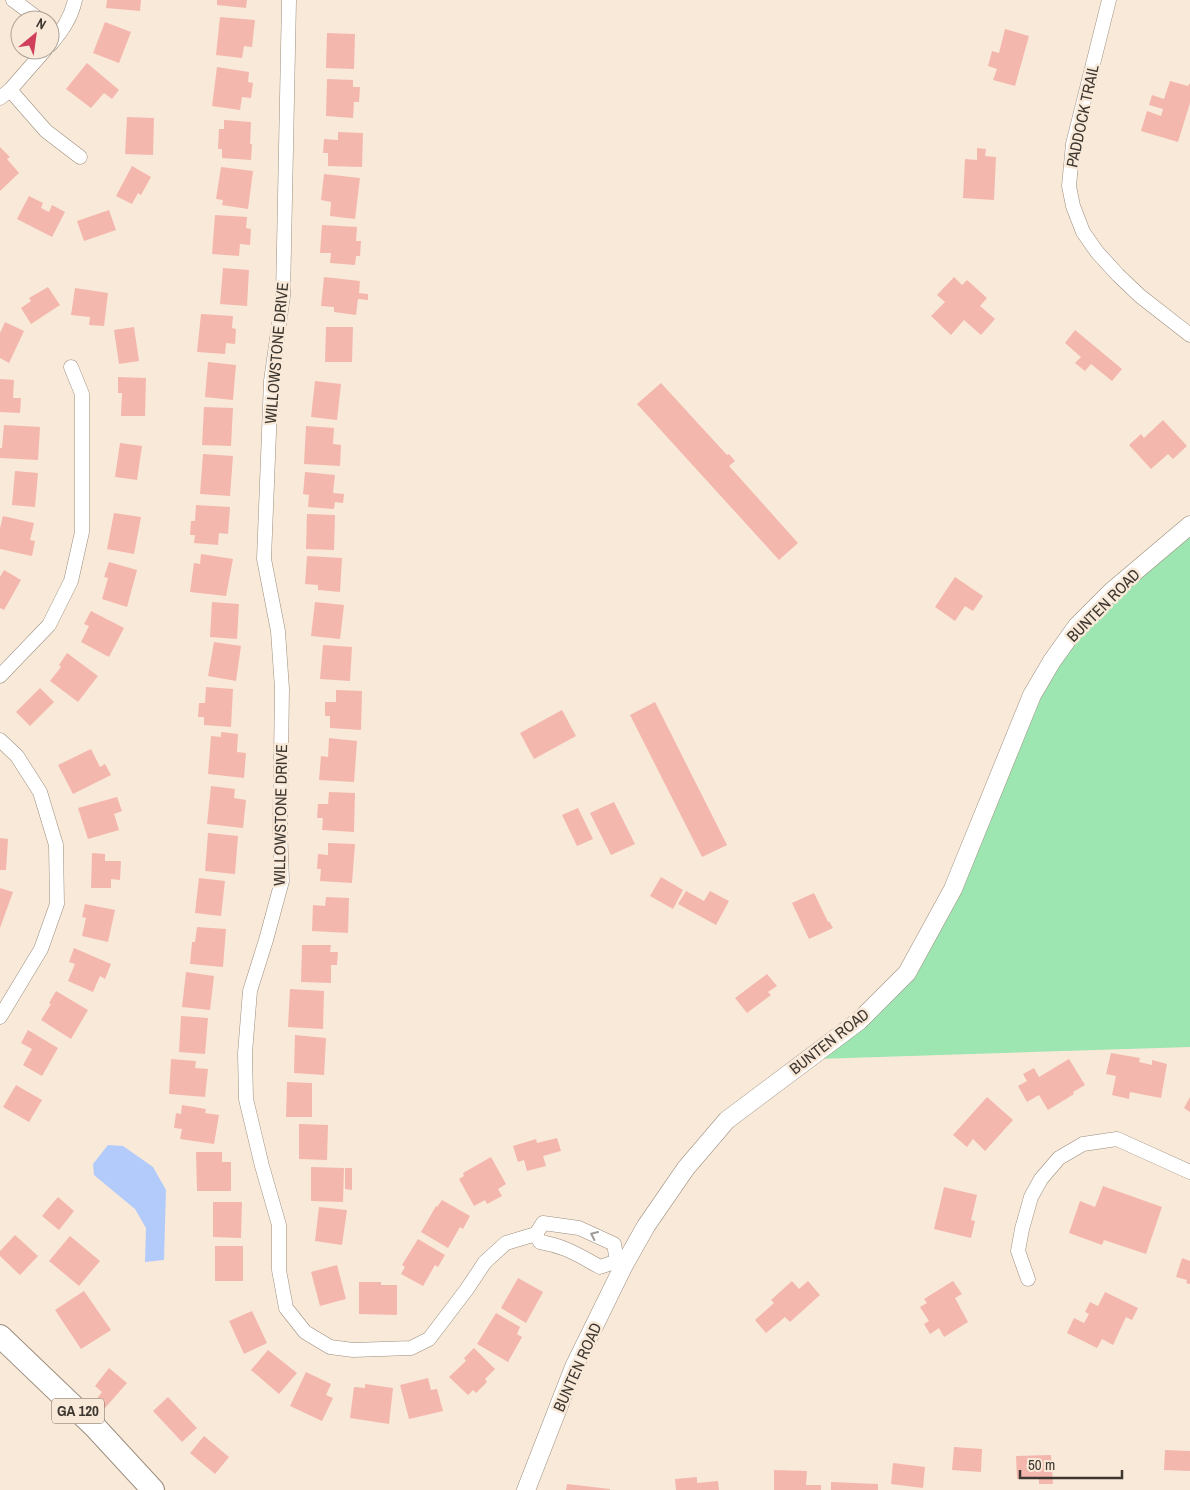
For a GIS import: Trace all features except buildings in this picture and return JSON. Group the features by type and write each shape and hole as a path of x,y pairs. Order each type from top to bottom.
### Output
{"main road":[{"name":"GA 120","path":"0,1336 95,1427 153,1490"}],"street":[{"path":"13,0 26,10"},
{"path":"60,28 72,14 75,0"},
{"name":"WILLOWSTONE DRIVE","path":"289,0 283,296 271,381 264,560 278,631 282,689 280,828 282,881 250,991 246,1054 246,1099 279,1225 278,1270 286,1308 305,1332 330,1347 353,1350 411,1348 429,1339 485,1262 506,1243 536,1234 543,1223 579,1228 614,1244 620,1263"},
{"name":"PADDOCK TRAIL","path":"1109,0 1073,144 1068,186 1072,206 1083,232 1097,252 1118,275 1140,296 1190,335"},
{"path":"36,60 5,94 46,131 80,156"},
{"path":"0,676 49,625 71,580 82,532 82,394 71,367"},
{"name":"BUNTEN ROAD","path":"526,1490 574,1368 620,1263 686,1168 727,1120 859,1021 907,973 953,889 1032,695 1052,661 1078,626 1112,591 1190,525"},
{"path":"0,740 17,756 40,792 56,845 56,904 41,949 0,1017"},
{"path":"1028,1279 1018,1251 1022,1229 1032,1197 1041,1179 1059,1158 1083,1144 1117,1139 1190,1172"},
{"path":"562,1247 568,1227"},
{"path":"536,1234 540,1242 562,1247 600,1267 620,1263"}],"green space":[{"path":"1190,529 1190,1047 817,1059 913,980 1016,721 1092,619"}],"water":[{"path":"108,1145 123,1146 153,1167 166,1190 164,1260 145,1262 146,1228 135,1209 94,1175 93,1164"}]}
